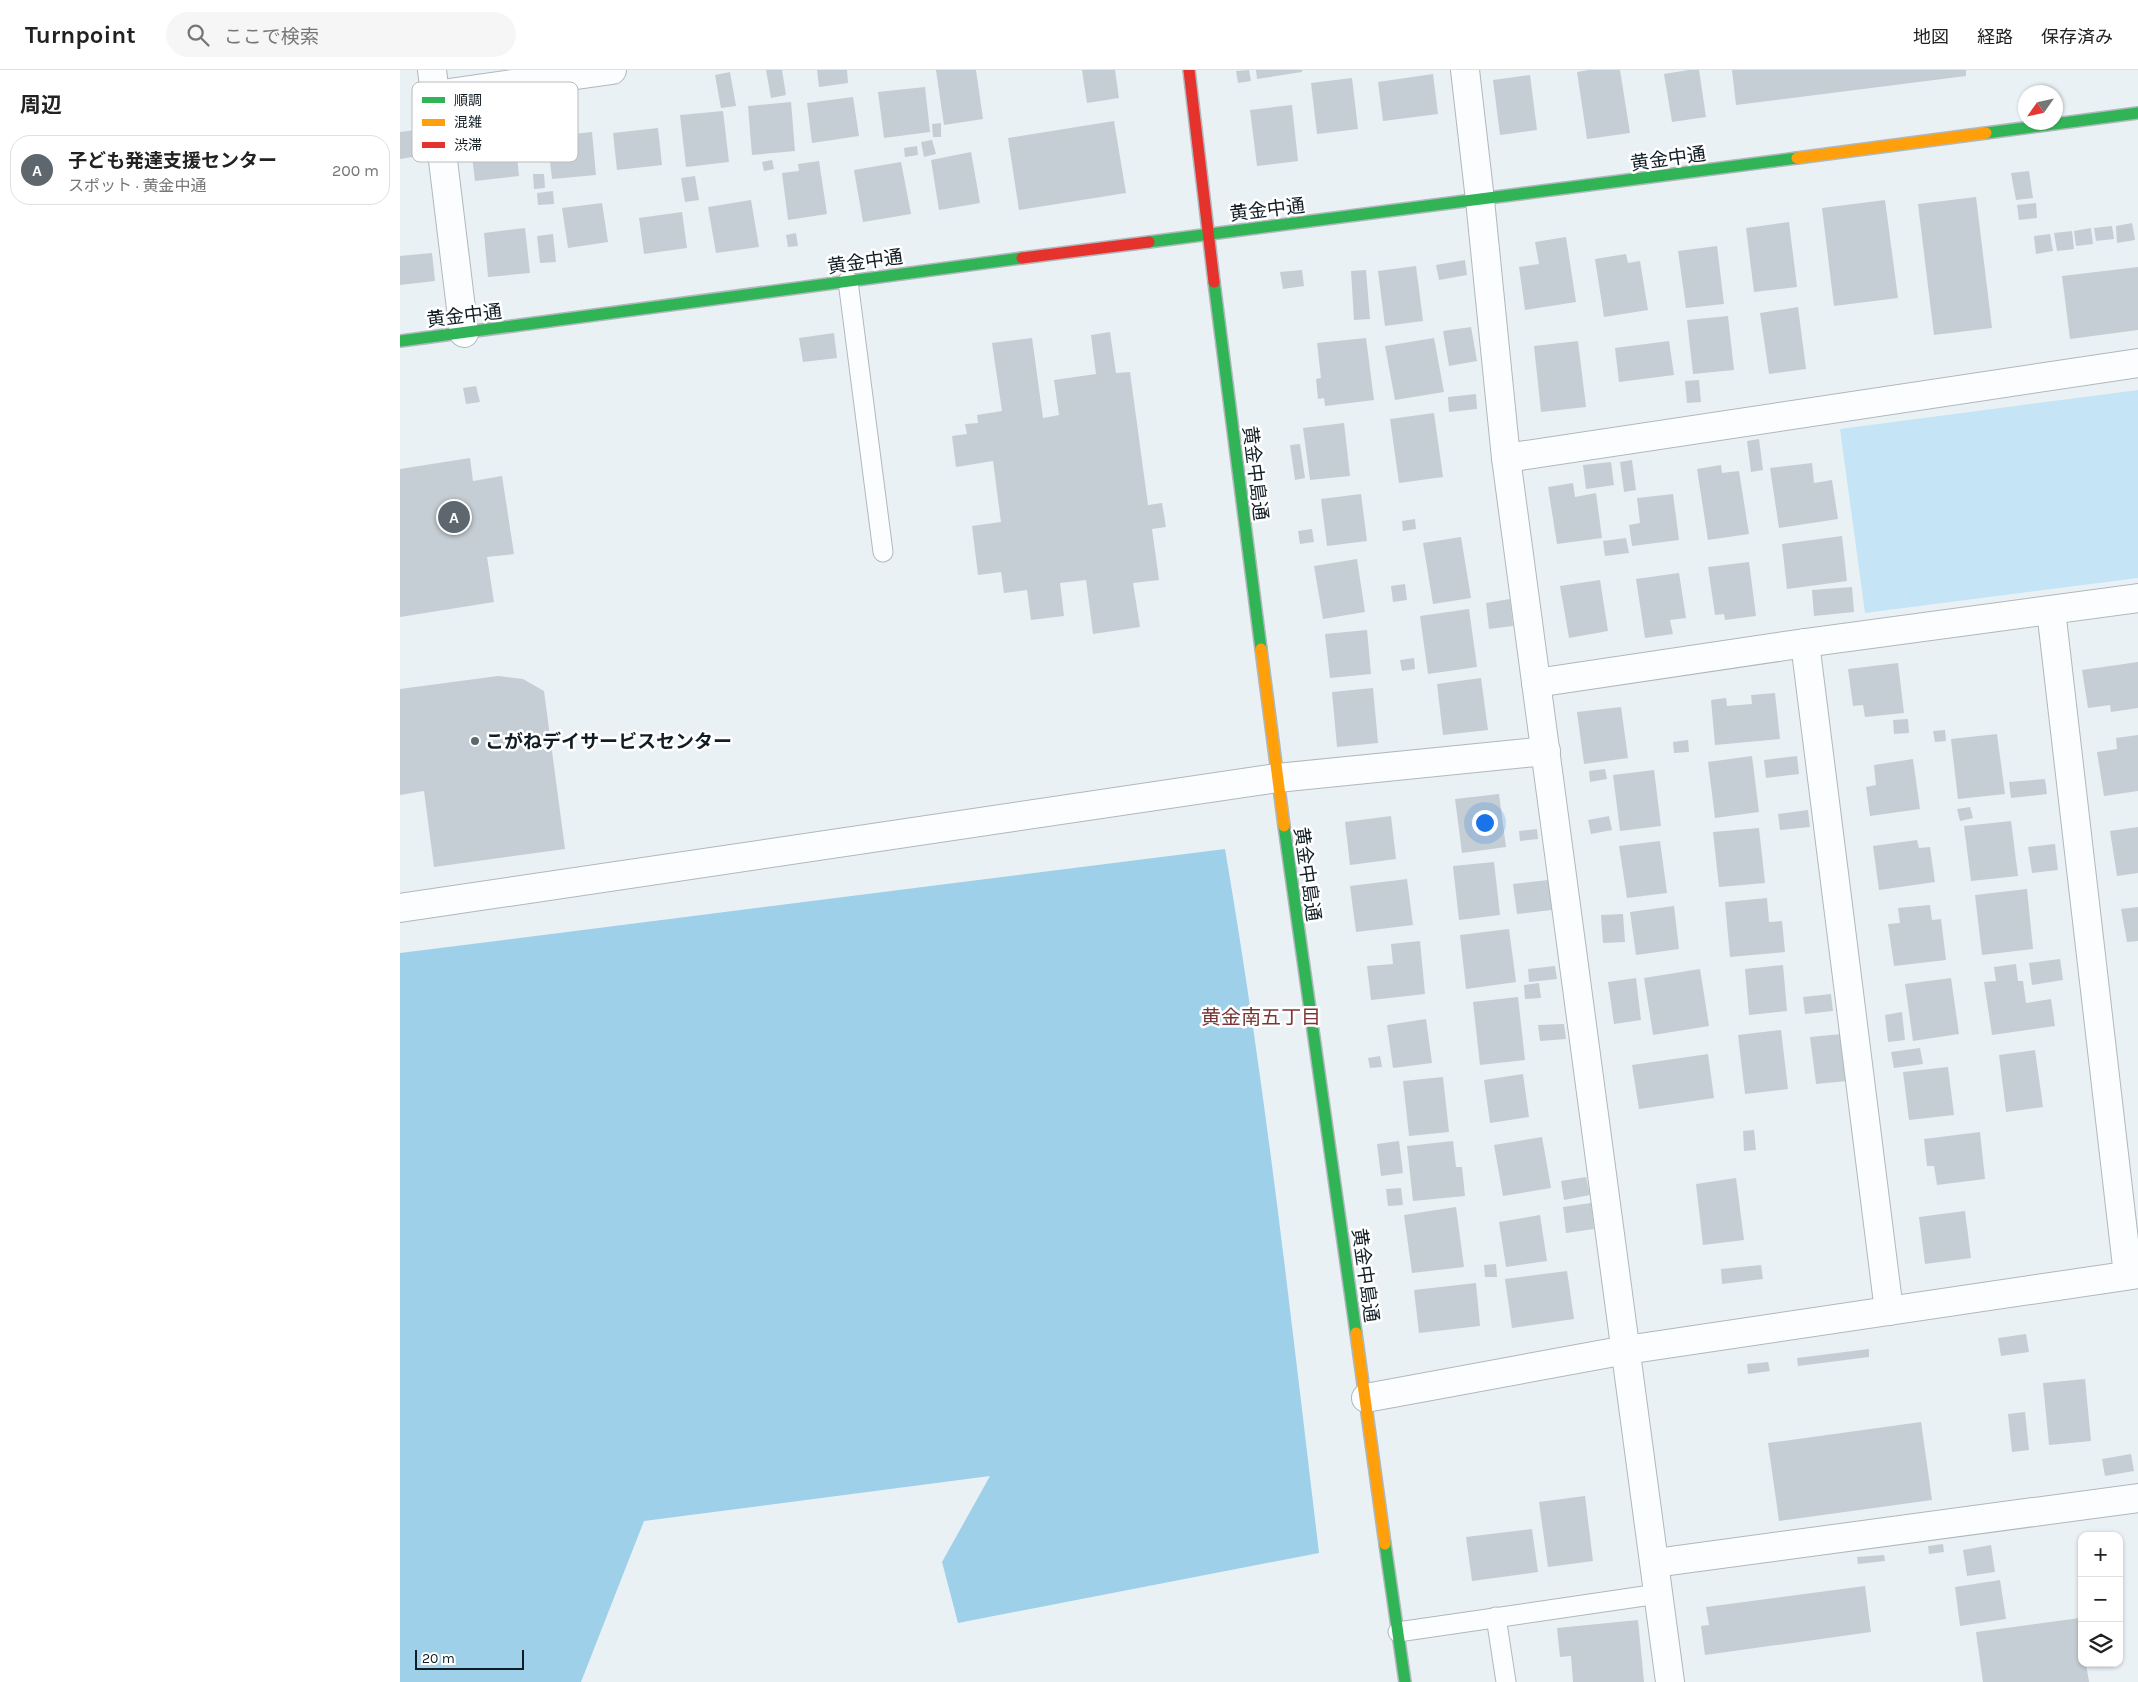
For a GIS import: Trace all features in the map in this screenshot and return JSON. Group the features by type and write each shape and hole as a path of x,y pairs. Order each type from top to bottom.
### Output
{"street":[{"path":"434,82 612,70"},
{"name":"黄金中島通","path":"1189,70 1277,778 1405,1682"},
{"path":"1465,70 1506,458 1670,1682"},
{"name":"黄金中通","path":"400,341 2138,113"},
{"path":"444,162 464,333"},
{"path":"1506,458 2138,362"},
{"path":"1536,683 1806,643 2138,598"},
{"path":"1366,1398 1626,1350 2133,1275 2051,610"},
{"path":"1806,643 1890,1310"},
{"path":"400,908 1277,778 1546,751"},
{"path":"1655,1563 2138,1498"}],"lane":[{"path":"848,281 883,552"},
{"path":"1398,1632 1658,1594"},
{"path":"1496,1618 1506,1682"}],"shaded area":[{"path":"2138,390 2138,578 1865,613 1840,429"},
{"path":"1225,849 1265,1112 1319,1553 958,1623 942,1562 990,1476 644,1521 581,1682 400,1682 400,953"}],"building":[{"path":"766,70 782,70 786,95 771,98"},
{"path":"817,70 847,70 848,83 819,87"},
{"path":"936,70 976,70 983,119 944,125"},
{"path":"1082,70 1115,70 1119,98 1087,103"},
{"path":"1249,70 1251,81 1238,83 1236,71"},
{"path":"1256,70 1302,70 1302,72 1257,79"},
{"path":"1620,70 1630,133 1587,139 1577,72"},
{"path":"1699,70 1706,117 1672,122 1664,74"},
{"path":"1732,70 1966,70 1966,76 1736,105"},
{"path":"730,72 736,106 721,108 715,75"},
{"path":"1433,74 1438,114 1383,121 1378,82"},
{"path":"1530,75 1537,130 1500,135 1493,80"},
{"path":"1352,78 1358,129 1317,134 1311,83"},
{"path":"925,87 930,132 884,138 878,92"},
{"path":"853,97 859,136 812,143 807,103"},
{"path":"791,102 795,151 752,155 748,106"},
{"path":"1292,105 1298,161 1257,166 1250,110"},
{"path":"723,111 729,162 686,167 680,115"},
{"path":"1114,121 1126,193 1019,210 1008,138"},
{"path":"941,123 941,137 933,137 932,124"},
{"path":"658,128 662,165 617,170 613,133"},
{"path":"412,130 412,157 400,159 400,132"},
{"path":"592,132 596,175 552,179 550,162 578,162 578,133"},
{"path":"932,140 936,154 924,157 921,142"},
{"path":"917,146 918,155 905,157 904,148"},
{"path":"971,152 980,203 939,210 931,160"},
{"path":"772,160 774,169 764,171 762,162"},
{"path":"819,161 827,214 788,220 782,173 799,171 798,164"},
{"path":"473,162 518,162 519,176 475,181"},
{"path":"901,162 911,214 863,222 854,170"},
{"path":"2029,171 2033,198 2016,200 2011,173"},
{"path":"533,174 544,174 545,188 534,189"},
{"path":"695,176 699,200 685,202 681,178"},
{"path":"553,191 554,204 538,205 537,193"},
{"path":"1976,197 1992,328 1934,335 1918,204"},
{"path":"751,200 759,247 716,253 708,207"},
{"path":"1885,200 1898,298 1834,306 1822,208"},
{"path":"602,203 608,242 568,248 562,208"},
{"path":"2036,203 2037,218 2019,220 2017,205"},
{"path":"682,212 687,248 644,254 639,218"},
{"path":"1789,222 1797,287 1754,292 1746,228"},
{"path":"2132,223 2135,240 2117,243 2116,226"},
{"path":"2112,226 2114,239 2096,241 2094,228"},
{"path":"525,228 530,273 488,277 484,233"},
{"path":"2091,228 2093,244 2076,246 2074,231"},
{"path":"2072,231 2074,249 2057,251 2054,233"},
{"path":"796,233 798,246 788,247 786,235"},
{"path":"553,234 556,262 540,263 537,236"},
{"path":"2050,234 2053,251 2036,254 2034,236"},
{"path":"1566,237 1576,302 1525,310 1519,267 1539,264 1535,242"},
{"path":"1717,246 1724,304 1686,308 1678,251"},
{"path":"432,253 435,281 400,285 400,256"},
{"path":"1626,254 1628,263 1640,261 1648,310 1604,317 1595,259"},
{"path":"1465,260 1467,275 1439,280 1436,265"},
{"path":"1416,266 1423,321 1385,326 1378,271"},
{"path":"2138,267 2138,330 2070,339 2062,276"},
{"path":"1302,270 1304,286 1283,289 1280,272"},
{"path":"1366,270 1370,319 1354,320 1351,271"},
{"path":"1798,307 1806,369 1769,374 1760,313"},
{"path":"1728,316 1734,370 1693,374 1687,320"},
{"path":"1471,327 1477,361 1449,366 1443,331"},
{"path":"1110,332 1116,373 1130,372 1148,505 1162,503 1166,527 1152,529 1159,580 1133,583 1140,627 1093,634 1086,580 1060,583 1064,616 1031,620 1027,590 1004,593 1001,572 978,575 972,526 1001,522 993,461 956,467 952,436 967,434 965,424 978,423 977,415 1002,411 992,343 1032,338 1043,418 1059,415 1054,380 1096,374 1091,335"},
{"path":"834,333 837,358 803,362 799,338"},
{"path":"1366,338 1374,400 1325,406 1324,398 1318,399 1316,379 1321,378 1317,343"},
{"path":"1434,338 1444,392 1395,400 1385,346"},
{"path":"1578,341 1586,407 1541,412 1534,346"},
{"path":"1669,341 1674,375 1619,382 1615,348"},
{"path":"1699,380 1701,402 1687,403 1685,381"},
{"path":"476,386 480,402 466,404 463,388"},
{"path":"1476,394 1477,409 1449,412 1448,397"},
{"path":"1434,413 1443,477 1399,483 1390,419"},
{"path":"1344,423 1350,476 1310,480 1303,428"},
{"path":"1759,439 1763,470 1751,472 1747,441"},
{"path":"1300,444 1305,478 1295,480 1290,445"},
{"path":"470,458 473,481 502,476 514,554 487,557 494,602 400,617 400,469"},
{"path":"1632,460 1636,490 1624,492 1620,462"},
{"path":"1611,462 1614,485 1586,489 1583,465"},
{"path":"1812,463 1814,483 1832,480 1838,519 1779,528 1770,468"},
{"path":"1721,465 1722,473 1739,471 1749,534 1708,540 1697,469"},
{"path":"1573,483 1575,497 1596,493 1602,538 1557,544 1548,487"},
{"path":"1361,494 1367,541 1327,546 1321,499"},
{"path":"1673,494 1679,540 1632,546 1629,525 1640,523 1637,498"},
{"path":"1415,519 1416,529 1403,531 1402,521"},
{"path":"1312,529 1314,542 1300,544 1298,531"},
{"path":"1842,536 1847,581 1787,589 1782,544"},
{"path":"1461,537 1471,598 1433,604 1423,543"},
{"path":"1626,538 1629,553 1605,556 1603,541"},
{"path":"1357,559 1365,612 1323,619 1314,566"},
{"path":"1749,562 1756,616 1725,620 1724,614 1715,615 1708,567"},
{"path":"1679,573 1686,618 1670,620 1673,634 1645,638 1636,579"},
{"path":"1600,580 1608,631 1569,638 1560,586"},
{"path":"1405,584 1407,600 1393,602 1391,586"},
{"path":"1852,587 1854,612 1814,616 1812,590"},
{"path":"1510,599 1513,626 1489,629 1486,603"},
{"path":"1469,609 1477,667 1428,674 1420,616"},
{"path":"1367,630 1371,674 1330,678 1325,634"},
{"path":"1414,658 1415,669 1402,671 1400,660"},
{"path":"2138,662 2138,708 2111,712 2110,705 2088,708 2082,670"},
{"path":"1898,663 1904,713 1865,717 1863,705 1853,706 1848,669"},
{"name":"こがねデイサービスセンター","path":"498,676 523,679 544,691 565,849 434,867 424,791 400,795 400,689"},
{"path":"1481,678 1488,730 1443,735 1437,684"},
{"path":"1373,688 1378,743 1337,747 1332,692"},
{"path":"1775,693 1780,739 1715,745 1711,700 1726,698 1727,706 1752,704 1751,695"},
{"path":"1621,707 1628,758 1584,764 1577,712"},
{"path":"1908,719 1909,733 1894,734 1893,720"},
{"path":"1945,730 1946,741 1935,742 1933,731"},
{"path":"1997,734 2005,794 1958,799 1951,739"},
{"path":"2138,735 2138,791 2104,796 2097,752 2117,749 2116,738"},
{"path":"1688,740 1689,752 1674,753 1673,742"},
{"path":"1752,756 1759,812 1715,818 1708,762"},
{"path":"1797,756 1799,774 1766,778 1764,760"},
{"path":"1913,759 1920,809 1870,816 1866,787 1876,785 1874,765"},
{"path":"1605,769 1607,779 1590,782 1589,771"},
{"path":"1654,770 1661,826 1620,831 1613,775"},
{"path":"2045,779 2047,794 2011,798 2009,782"},
{"path":"1499,794 1506,847 1462,853 1455,799"},
{"path":"1970,807 1973,818 1960,821 1957,809"},
{"path":"1808,810 1810,827 1780,830 1778,814"},
{"path":"1391,816 1396,859 1350,865 1345,822"},
{"path":"1609,816 1612,830 1591,834 1588,820"},
{"path":"2011,821 2018,876 1971,881 1964,826"},
{"path":"2138,827 2138,873 2117,876 2110,831"},
{"path":"1759,828 1765,883 1719,887 1713,832"},
{"path":"1537,829 1538,839 1520,841 1519,831"},
{"path":"1917,840 1919,848 1930,847 1935,882 1879,890 1873,846"},
{"path":"1660,841 1667,893 1627,898 1619,846"},
{"path":"2055,844 2058,870 2032,873 2028,847"},
{"path":"1494,862 1500,915 1459,920 1453,866"},
{"path":"1407,879 1413,925 1356,932 1350,886"},
{"path":"1548,880 1552,910 1517,914 1513,884"},
{"path":"2027,889 2033,949 1982,955 1975,895"},
{"path":"1767,898 1769,922 1782,921 1785,952 1730,957 1725,902"},
{"path":"1930,905 1932,920 1941,919 1946,960 1894,966 1888,924 1900,923 1898,908"},
{"path":"1674,906 1679,949 1636,955 1630,912"},
{"path":"2138,907 2138,941 2127,942 2121,909"},
{"path":"1623,914 1625,942 1603,943 1601,915"},
{"path":"1509,929 1516,982 1466,989 1460,935"},
{"path":"1420,941 1425,994 1371,1000 1367,966 1393,964 1391,944"},
{"path":"2060,959 2063,980 2032,985 2029,963"},
{"path":"2016,964 2018,981 2023,981 2026,1003 2051,999 2055,1026 1992,1035 1984,982 1996,981 1994,967"},
{"path":"1783,965 1787,1011 1749,1015 1745,969"},
{"path":"1555,966 1557,979 1529,982 1528,969"},
{"path":"1700,969 1709,1026 1653,1035 1644,978"},
{"path":"1636,978 1641,1020 1614,1024 1608,982"},
{"path":"1951,978 1959,1034 1913,1041 1905,984"},
{"path":"1539,983 1541,998 1525,999 1524,985"},
{"path":"1831,994 1833,1011 1805,1014 1803,997"},
{"path":"1518,997 1525,1060 1480,1065 1473,1002"},
{"path":"1902,1012 1905,1040 1888,1042 1885,1015"},
{"path":"1426,1019 1432,1063 1393,1068 1387,1025"},
{"path":"1564,1024 1566,1039 1540,1041 1538,1025"},
{"path":"1781,1030 1788,1089 1745,1094 1738,1035"},
{"path":"1842,1034 1847,1081 1816,1084 1810,1037"},
{"path":"1920,1048 1923,1064 1894,1068 1891,1052"},
{"path":"2035,1050 2043,1107 2006,1112 1999,1055"},
{"path":"1708,1054 1714,1098 1639,1109 1632,1065"},
{"path":"1380,1056 1382,1067 1370,1068 1368,1058"},
{"path":"1948,1067 1954,1115 1909,1120 1903,1072"},
{"path":"1523,1074 1529,1117 1490,1123 1484,1080"},
{"path":"1443,1077 1449,1132 1409,1136 1403,1081"},
{"path":"1754,1130 1756,1150 1744,1151 1743,1131"},
{"path":"1980,1132 1985,1179 1937,1185 1934,1166 1927,1166 1924,1139"},
{"path":"1542,1137 1551,1188 1503,1196 1494,1145"},
{"path":"1399,1141 1403,1173 1381,1176 1377,1144"},
{"path":"1453,1141 1456,1167 1462,1167 1465,1196 1413,1201 1407,1146"},
{"path":"1586,1177 1590,1195 1564,1200 1561,1181"},
{"path":"1736,1178 1744,1240 1703,1245 1696,1184"},
{"path":"1401,1188 1403,1205 1388,1206 1386,1189"},
{"path":"1591,1203 1594,1229 1566,1233 1563,1207"},
{"path":"1456,1207 1464,1267 1412,1273 1404,1215"},
{"path":"1965,1211 1971,1258 1925,1264 1919,1217"},
{"path":"1540,1215 1547,1261 1506,1267 1499,1222"},
{"path":"1496,1264 1497,1277 1485,1277 1484,1265"},
{"path":"1761,1265 1763,1279 1722,1284 1721,1269"},
{"path":"1567,1271 1574,1319 1512,1328 1505,1279"},
{"path":"1476,1283 1480,1326 1419,1333 1414,1290"},
{"path":"2026,1334 2029,1352 2001,1356 1998,1338"},
{"path":"1869,1349 1869,1357 1798,1366 1797,1358"},
{"path":"1768,1362 1770,1371 1748,1374 1747,1364"},
{"path":"2085,1379 2091,1441 2049,1445 2043,1383"},
{"path":"2025,1412 2029,1450 2012,1452 2008,1414"},
{"path":"1921,1422 1932,1500 1779,1521 1768,1443"},
{"path":"2131,1454 2134,1471 2105,1476 2102,1459"},
{"path":"1585,1496 1593,1561 1548,1567 1539,1502"},
{"path":"1532,1529 1538,1572 1472,1581 1466,1537"},
{"path":"1943,1544 1944,1552 1929,1554 1928,1546"},
{"path":"1991,1545 1995,1572 1967,1576 1963,1550"},
{"path":"1884,1555 1885,1561 1858,1564 1857,1557"},
{"path":"2000,1580 2006,1619 1960,1626 1955,1587"},
{"path":"1865,1586 1871,1632 1705,1655 1701,1626 1709,1625 1706,1607"},
{"path":"2078,1618 2078,1667 2087,1667 2089,1682 1983,1682 1976,1632"},
{"path":"1638,1620 1644,1682 1573,1682 1571,1656 1560,1657 1557,1628"}],"traffic: fast":[{"path":"1986,133 2138,113"},
{"path":"1149,242 1797,158"},
{"path":"400,341 1022,258"},
{"path":"1214,282 1261,649"},
{"path":"1284,826 1356,1333"},
{"path":"1385,1544 1405,1682"}],"traffic: slow":[{"path":"1797,158 1986,133"},
{"path":"1261,649 1284,826"},
{"path":"1356,1333 1385,1544"}],"traffic: jam":[{"path":"1189,70 1214,282"},
{"path":"1022,258 1149,242"}],"place":[{"name":"子ども発達支援センター","path":"454,517"},
{"name":"こがねデイサービスセンター","path":"475,741"}],"district":[{"name":"黄金南五丁目","path":"1261,1017"}]}
